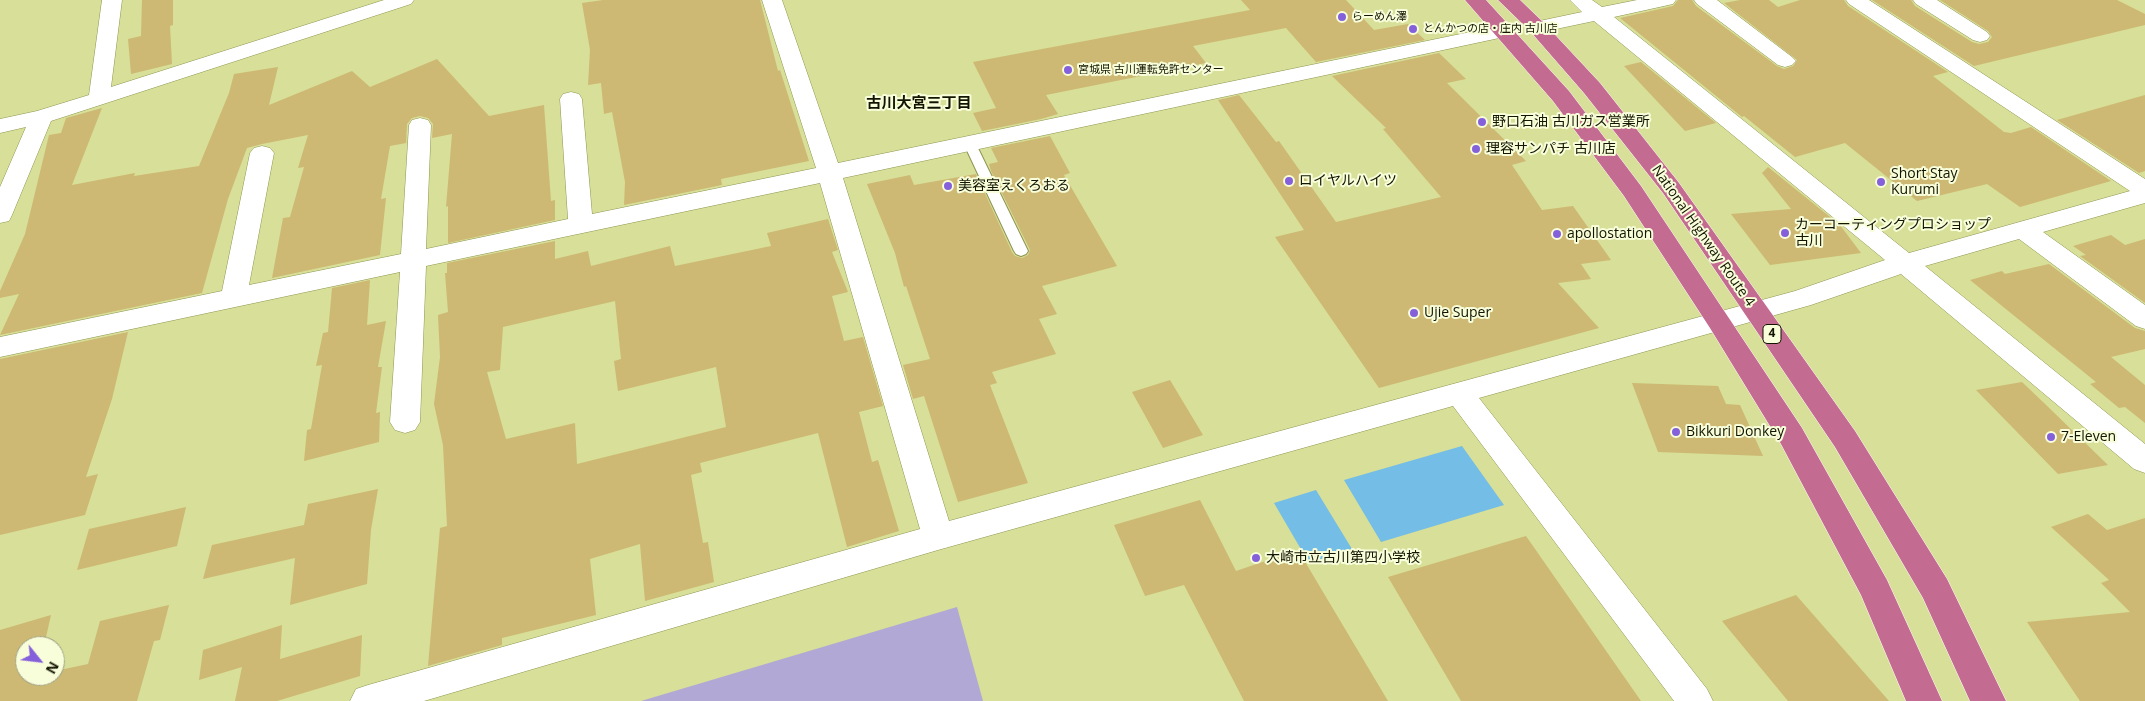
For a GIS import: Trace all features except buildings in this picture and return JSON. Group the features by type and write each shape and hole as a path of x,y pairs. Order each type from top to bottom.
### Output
{"highway":[{"path":"1475,0 1560,96 1633,191 1719,320 1792,436 1875,590 1924,701"},
{"name":"National Highway Route 4","path":"1508,0 1537,26 1592,88 1671,188 1845,439 1935,589 1988,701"}],"street":[{"path":"99,99 112,0"},
{"path":"0,126 42,117 404,0"},
{"path":"772,0 829,172 938,536"},
{"path":"1537,26 1588,7 1666,0"},
{"path":"1704,0 1785,61"},
{"path":"1856,0 2145,190"},
{"path":"1923,0 1980,36"},
{"path":"1588,7 1905,263 2145,461"},
{"path":"0,347 1504,31"},
{"path":"571,99 581,224"},
{"path":"0,215 42,117"},
{"path":"405,422 420,125"},
{"path":"234,298 262,153"},
{"path":"0,169 23,162"},
{"path":"368,701 938,536 1802,298 1905,263 2145,195"},
{"path":"2023,230 2145,319"},
{"path":"1459,393 1695,701"}],"lane":[{"path":"969,142 1021,252"}],"shaded area":[{"path":"957,607 983,701 641,701"}],"water":[{"path":"1462,446 1504,505 1381,542 1344,480"},
{"path":"1316,490 1352,549 1309,563 1274,503"}],"place":[{"name":"らーめん澤","path":"1342,17"},
{"name":"とんかつの店・庄内 古川店","path":"1413,29"},
{"name":"宮城県 古川運転免許センター","path":"1068,70"},
{"name":"野口石油 古川ガス営業所","path":"1482,122"},
{"name":"理容サンパチ 古川店","path":"1476,149"},
{"name":"ロイヤルハイツ","path":"1289,181"},
{"name":"Short Stay Kurumi","path":"1881,182"},
{"name":"美容室えくろおる","path":"948,186"},
{"name":"カーコーティングプロショップ 古川","path":"1785,233"},
{"name":"apollostation","path":"1557,234"},
{"name":"Ujie Super","path":"1414,313"},
{"name":"Bikkuri Donkey","path":"1676,432"},
{"name":"7-Eleven","path":"2051,437"},
{"name":"大崎市立古川第四小学校","path":"1256,558"}],"district":[{"name":"古川大宮三丁目","path":"919,104"}]}
